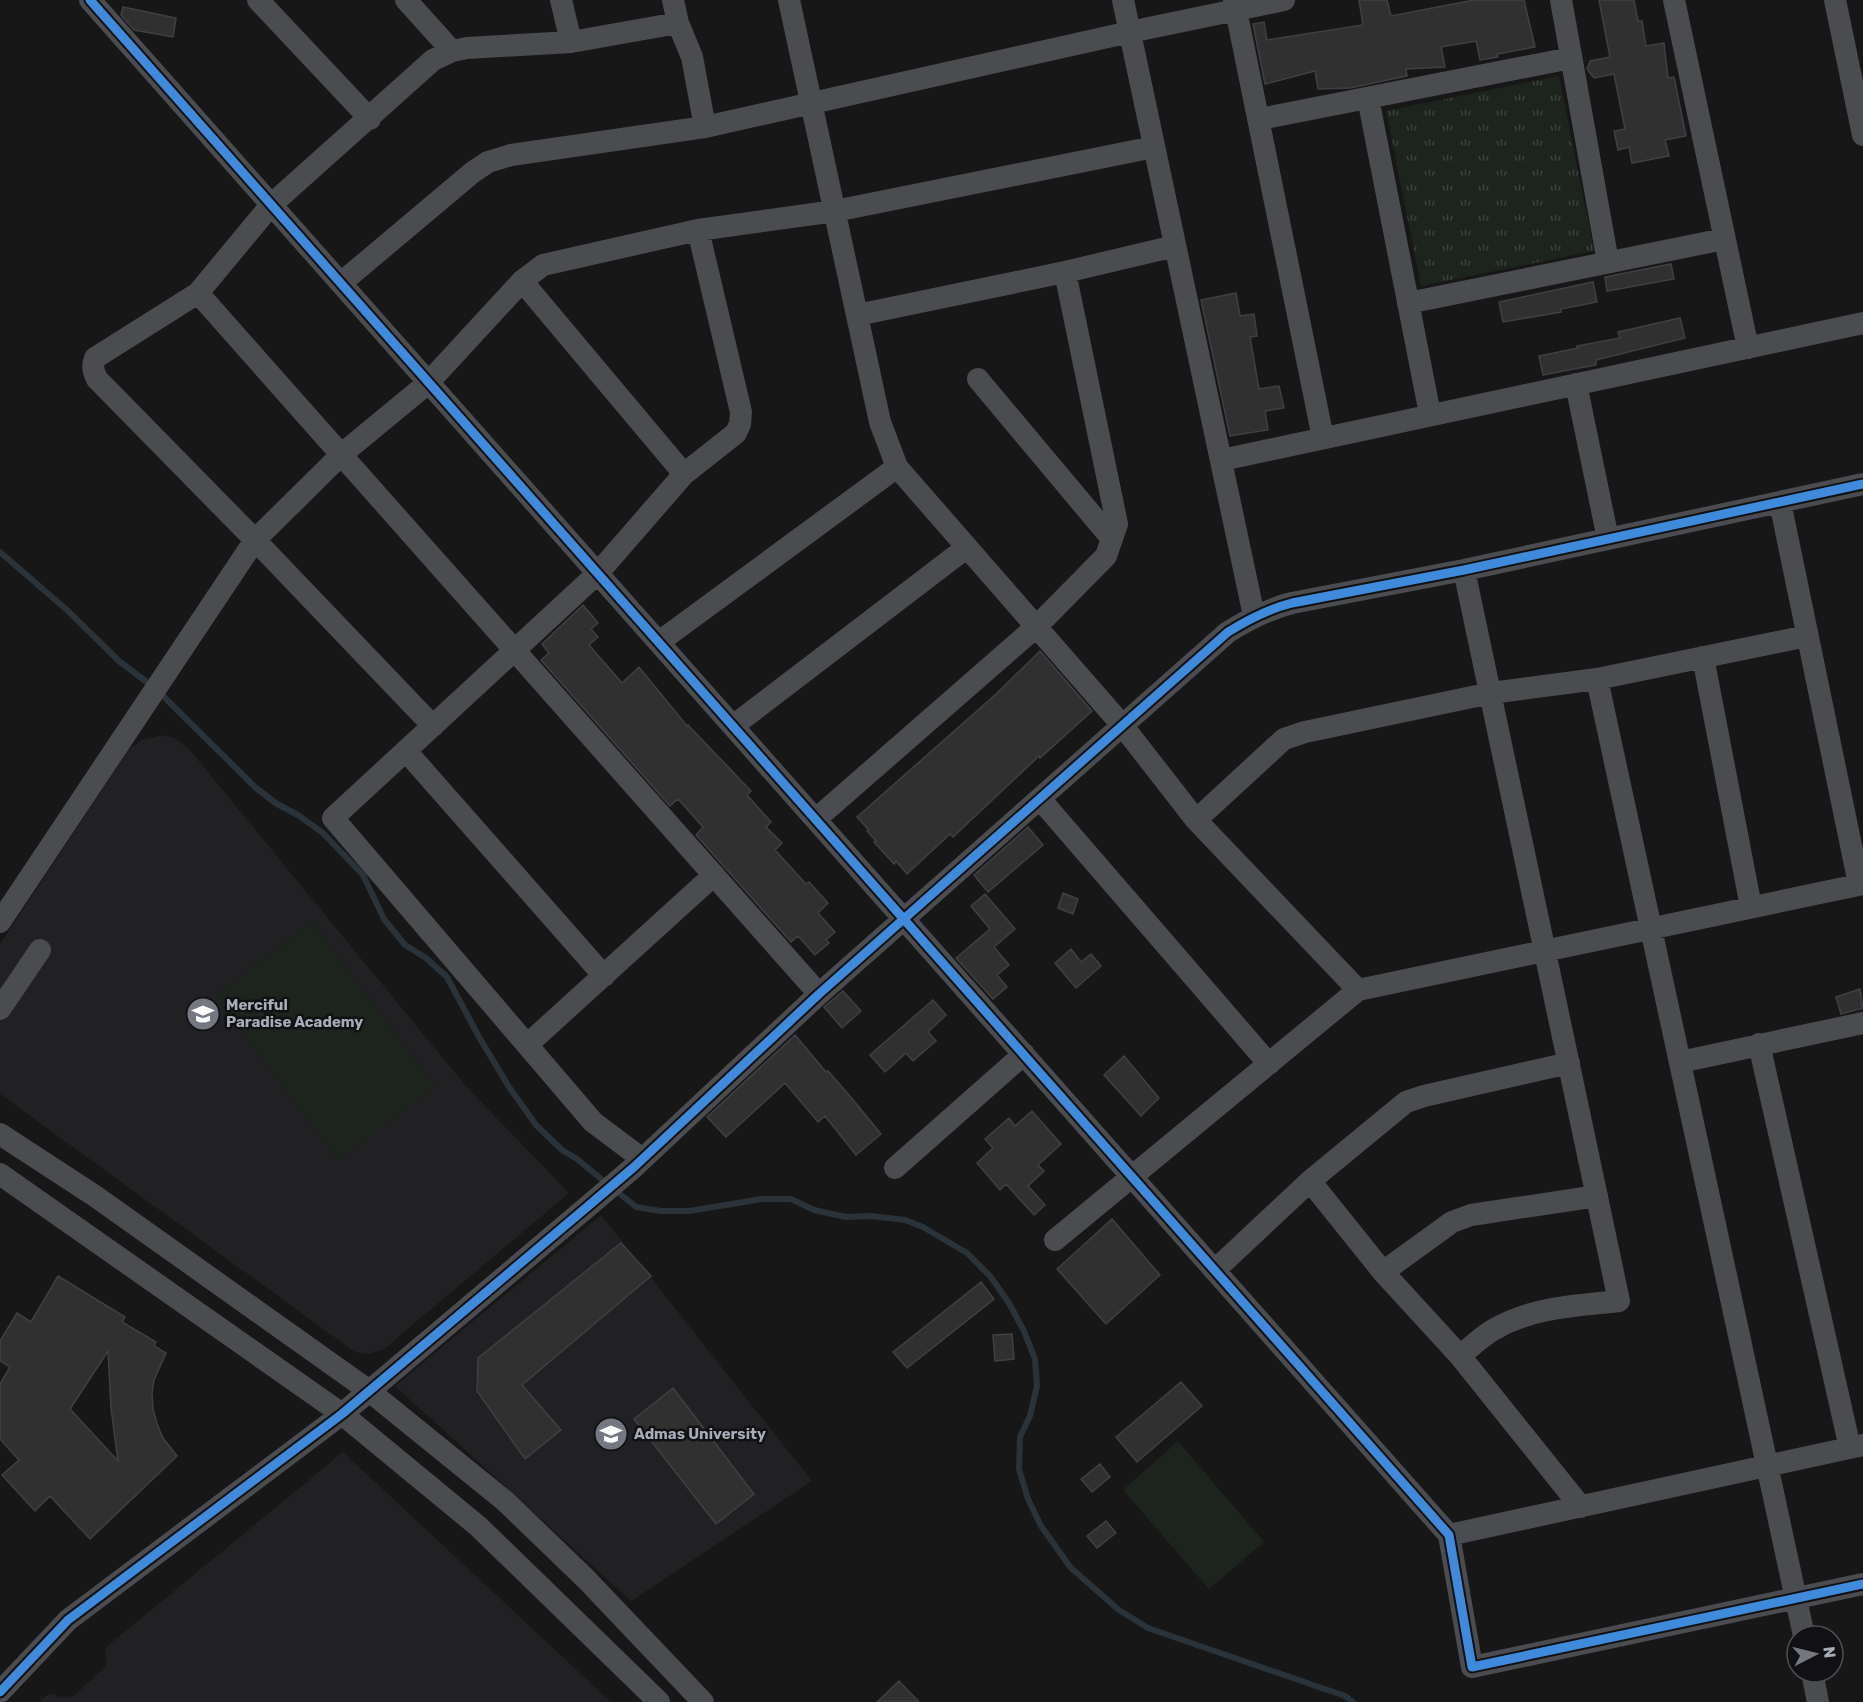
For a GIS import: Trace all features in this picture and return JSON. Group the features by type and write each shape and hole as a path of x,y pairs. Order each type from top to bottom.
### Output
{"street":[{"path":"90,0 1449,1535 1472,1667 1863,1584"},
{"path":"258,0 370,119"},
{"path":"406,0 452,51"},
{"path":"561,0 571,42"},
{"path":"673,0 678,23 692,57 705,127"},
{"path":"789,0 880,422 897,467 1122,725 1196,820 1358,990"},
{"path":"1123,0 1254,616"},
{"path":"341,284 473,172 488,162 510,155 705,127 1130,32 1235,5 1284,0"},
{"path":"1561,0 1608,262"},
{"path":"1674,0 1748,348"},
{"path":"1835,0 1863,135"},
{"path":"1849,0 1863,63"},
{"path":"1235,5 1323,438"},
{"path":"433,726 97,379 93,371 96,357 198,293 271,205 370,119 433,60 452,51 467,48 571,42 678,23"},
{"path":"1260,119 1571,58"},
{"path":"1368,98 1430,414"},
{"path":"0,922 255,540 342,454 428,383 522,281 543,264 698,230 835,211 1154,147"},
{"path":"638,1162 593,1122 333,818 598,573 684,474 736,433 740,424 741,412 698,230"},
{"path":"1408,303 1724,239"},
{"path":"857,315 1065,272 1175,246"},
{"path":"816,819 1037,626 1106,556 1117,524 1065,272"},
{"path":"522,281 684,474"},
{"path":"198,293 819,994"},
{"path":"1222,460 1863,323"},
{"path":"978,379 1112,539"},
{"path":"1576,384 1608,539"},
{"path":"659,642 897,467"},
{"path":"0,1692 68,1620 342,1414 587,1207 819,994 1228,632 1254,616 1292,603 1464,570 1863,484"},
{"path":"1055,1240 1358,990 1861,884 1780,502"},
{"path":"734,726 966,548"},
{"path":"1460,1356 1491,1331 1521,1316 1549,1309 1619,1301 1464,570"},
{"path":"1196,820 1284,739 1346,722 1491,693 1597,679 1807,636"},
{"path":"1703,657 1751,907"},
{"path":"1597,679 1801,1624"},
{"path":"406,751 604,976"},
{"path":"1040,799 1269,1064"},
{"path":"528,1045 714,875"},
{"path":"0,1009 40,950"},
{"path":"1680,1062 1863,1023"},
{"path":"1449,1535 1857,1446 1759,1044"},
{"path":"895,1168 1024,1054"},
{"path":"1215,1270 1310,1181 1406,1102 1569,1063"},
{"path":"0,1134 95,1196 369,1390 512,1508 585,1578 703,1702"},
{"path":"0,1174 342,1414 479,1527 659,1702"},
{"path":"1310,1181 1383,1272 1460,1356 1581,1507"},
{"path":"74,1226 95,1196"},
{"path":"1383,1272 1452,1222 1471,1215 1597,1196"},
{"path":"1814,1684 1818,1702"}],"shaded area":[{"name":"Merciful Paradise Academy","path":"162,735 174,738 189,749 465,1085 569,1193 384,1349 368,1354 355,1352 0,1094 0,944 129,749 142,740"},
{"name":"Admas University","path":"601,1215 812,1481 631,1601 395,1386"},
{"path":"343,1452 611,1702 39,1702 50,1693 61,1697 74,1696 107,1665 105,1648"}],"green space":[{"path":"1559,76 1594,251 1421,286 1386,111"},
{"path":"312,922 435,1086 338,1160 215,996"},
{"path":"1178,1441 1264,1542 1209,1589 1123,1490"}],"building":[{"path":"1359,0 1387,0 1391,16 1474,0 1524,0 1535,47 1497,54 1498,57 1480,60 1476,41 1441,47 1445,67 1406,69 1407,76 1350,88 1318,89 1315,71 1265,84 1253,24 1264,22 1267,40 1363,25"},
{"path":"1599,0 1634,0 1638,21 1642,21 1646,46 1664,43 1668,78 1674,77 1686,136 1665,140 1669,156 1632,163 1629,147 1618,150 1614,131 1625,129 1614,74 1594,78 1587,69 1590,61 1610,57"},
{"path":"123,7 176,18 173,37 134,30 121,15"},
{"path":"1671,264 1674,279 1607,291 1605,277"},
{"path":"1593,282 1597,302 1561,309 1561,312 1503,322 1499,302"},
{"path":"1236,293 1240,316 1254,314 1257,336 1250,337 1259,389 1279,386 1284,408 1265,411 1268,430 1230,436 1201,300"},
{"path":"1680,318 1685,338 1596,360 1596,365 1543,375 1539,356 1620,338 1618,332"},
{"path":"583,605 598,623 591,629 598,637 589,645 622,683 639,667 687,726 751,791 747,795 771,822 766,827 782,843 775,850 806,884 809,882 828,903 818,913 835,932 826,940 829,943 815,955 798,936 791,942 696,835 703,827 678,799 670,806 541,660 549,653 542,644"},
{"path":"1040,651 1092,711 1040,758 1039,756 953,837 950,834 907,874 896,861 894,864 874,842 876,841 867,831 868,829 857,817 995,695"},
{"path":"1028,827 1043,845 988,892 974,875"},
{"path":"1063,893 1078,899 1073,914 1058,908"},
{"path":"985,894 1015,929 994,947 1009,965 997,975 1007,987 993,999 956,958 990,929 971,906"},
{"path":"1071,949 1081,962 1091,954 1101,966 1076,988 1055,963"},
{"path":"1860,989 1863,1008 1841,1014 1836,997"},
{"path":"843,991 861,1011 842,1028 824,1007"},
{"path":"933,1000 946,1015 928,1032 936,1041 913,1061 906,1053 885,1072 870,1055"},
{"path":"795,1035 881,1134 856,1155 825,1116 818,1122 785,1083 726,1137 707,1117"},
{"path":"1124,1056 1159,1098 1141,1116 1104,1075"},
{"path":"1032,1111 1061,1144 1038,1165 1044,1171 1028,1186 1045,1205 1034,1215 1006,1184 1000,1190 977,1163 993,1148 985,1139 1009,1118 1015,1126"},
{"path":"1112,1219 1160,1275 1106,1324 1057,1269"},
{"path":"621,1243 651,1276 522,1385 561,1430 525,1459 477,1391 478,1358"},
{"path":"58,1276 125,1317 122,1322 156,1342 154,1346 166,1353 154,1380 153,1409 163,1438 177,1456 90,1539 50,1496 35,1511 2,1475 19,1460 0,1439 0,1384 10,1367 0,1361 0,1341 17,1313 31,1322","holes":["108,1351 111,1408 118,1461 70,1409"]},
{"path":"981,1282 994,1299 907,1368 893,1352"},
{"path":"1012,1334 1014,1359 995,1361 993,1335"},
{"path":"1181,1382 1202,1406 1137,1462 1116,1437"},
{"path":"673,1388 754,1494 716,1524 634,1419"},
{"path":"1100,1464 1110,1477 1092,1492 1081,1479"},
{"path":"1106,1521 1116,1533 1097,1548 1087,1536"},
{"path":"899,1681 919,1702 877,1702"}],"waterway":[{"path":"0,552 67,610 119,661 152,686"},
{"path":"160,693 256,788 323,833 363,875 384,919 405,945 426,958 447,977 509,1087 536,1125 562,1150 577,1159 606,1183"},
{"path":"614,1189 636,1207 661,1211 689,1211 762,1199 791,1199 814,1210 846,1217 871,1216 905,1220 923,1227 967,1253 990,1276 1009,1303 1024,1331 1035,1359 1037,1386 1030,1416 1020,1437 1019,1469 1028,1499 1041,1526 1071,1568 1119,1610 1148,1628 1345,1696 1353,1702"}],"cycle path":[{"path":"90,0 1449,1535 1472,1667 1863,1584"},
{"path":"0,1692 68,1620 342,1414 634,1167 819,994 1228,632 1259,615 1292,603 1464,570 1863,484"}],"place":[{"name":"Merciful Paradise Academy","path":"203,1014"},
{"name":"Admas University","path":"611,1434"}]}
